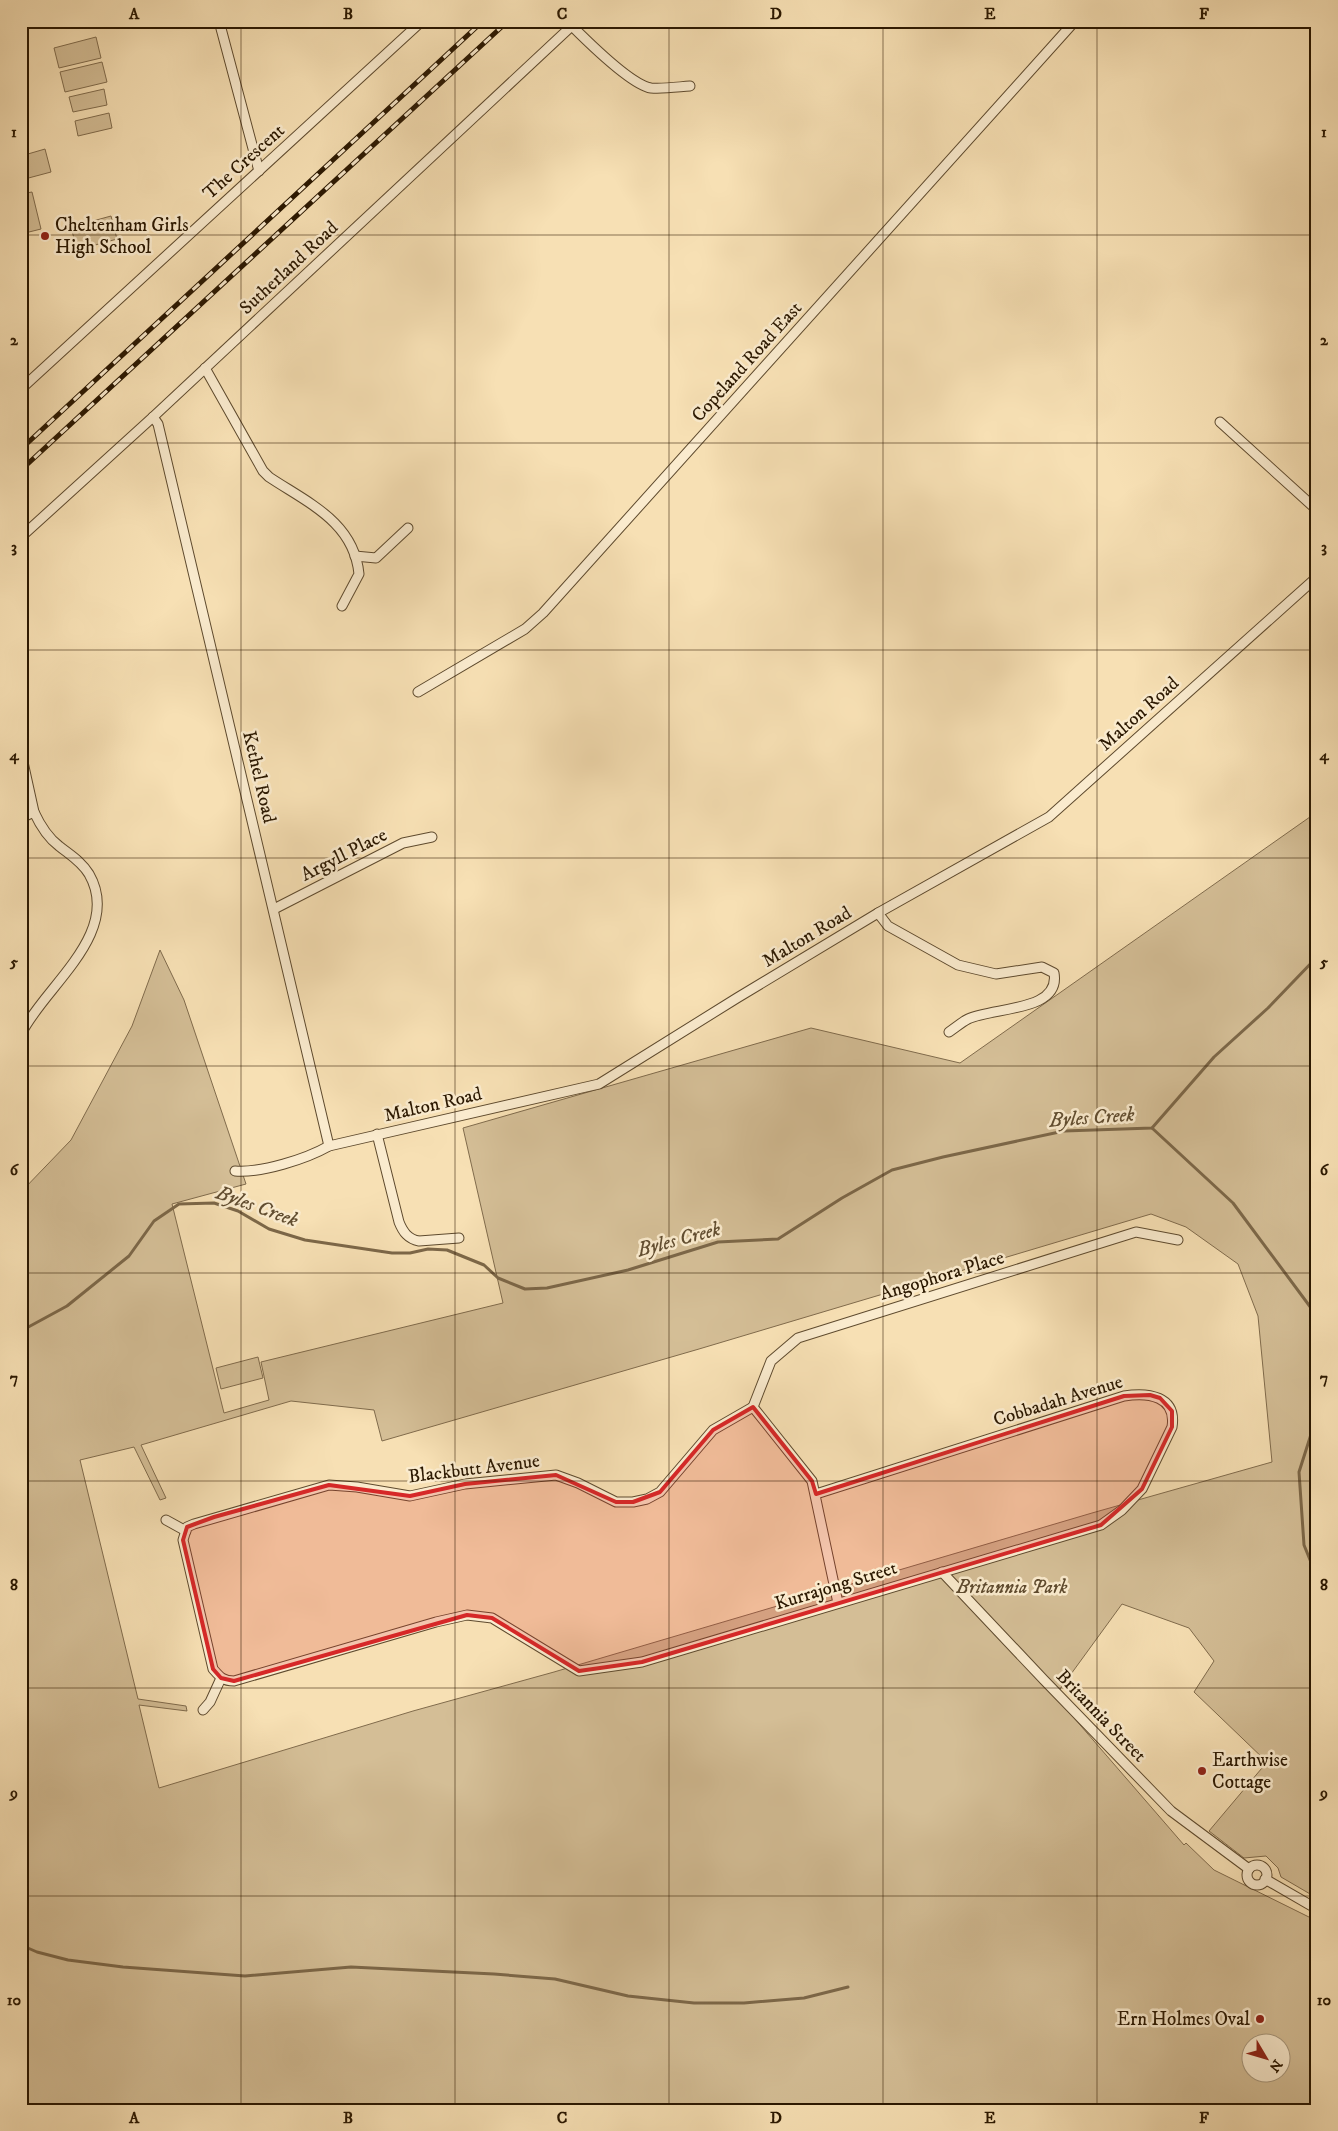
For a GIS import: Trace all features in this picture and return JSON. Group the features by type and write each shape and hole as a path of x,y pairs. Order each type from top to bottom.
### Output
{"street":[{"path":"219,21 259,171"},
{"name":"The Crescent","path":"21,389 422,21"},
{"name":"Copeland Road East","path":"418,692 525,629 543,614 1075,21"},
{"path":"575,24 590,45 624,73 649,88 690,86"},
{"name":"Sutherland Road","path":"21,537 153,417 575,24"},
{"path":"205,368 263,471 335,522 348,539 355,556 359,578 342,606"},
{"name":"Kethel Road","path":"153,417 158,424 329,1146"},
{"path":"1220,422 1317,510"},
{"path":"355,556 376,558 408,528"},
{"name":"Malton Road","path":"235,1172 251,1171 306,1157 329,1146 377,1134 599,1084 736,998 878,913 1049,816 1317,577"},
{"path":"21,753 34,812 44,832 58,846 86,868 91,878 96,900 95,924 84,946 32,1014 21,1034"},
{"path":"21,818 34,812"},
{"name":"Argyll Place","path":"274,909 403,843 432,837"},
{"path":"878,913 888,926 958,965 996,974 1042,967 1054,973 1056,982 1048,996 1026,1005 987,1012 968,1019 949,1032"},
{"path":"377,1134 398,1222 405,1234 413,1240 419,1241 459,1238"},
{"name":"Angophora Place","path":"753,1407 771,1361 798,1338 1136,1232 1178,1240"},
{"name":"Cobbadah Avenue","path":"816,1494 1124,1396 1139,1393 1160,1398 1172,1411 1174,1418 1172,1427 1142,1489 1122,1510 1102,1526"},
{"path":"753,1407 812,1481 838,1603"},
{"name":"Blackbutt Avenue","path":"186,1530 194,1524 214,1517 329,1485 357,1487 410,1496 465,1484 556,1475 578,1483 616,1502 633,1502 647,1499 660,1492 713,1430 753,1407"},
{"path":"166,1520 186,1530 183,1540 213,1669 221,1678 210,1702 203,1710"},
{"name":"Kurrajong Street","path":"221,1678 234,1681 444,1619 467,1616 492,1618 579,1671 642,1662 1102,1526"},
{"name":"Britannia Street","path":"942,1572 1171,1810 1249,1869"},
{"path":"1255,1865 1262,1866 1266,1872 1265,1879 1260,1884 1253,1883 1248,1879 1249,1869 1255,1865"},
{"path":"1265,1879 1317,1909"}],"highlighted area":[{"path":"1150,1395 1160,1398 1172,1411 1172,1427 1142,1489 1101,1525 642,1662 579,1671 492,1618 467,1615 234,1681 221,1678 213,1669 183,1540 187,1527 214,1517 329,1485 410,1496 465,1484 556,1475 616,1502 633,1502 660,1492 713,1430 753,1407 812,1481 816,1494 1124,1396"}],"green space":[{"path":"96,37 101,58 59,68 54,48"},
{"path":"102,62 107,82 65,92 60,72"},
{"path":"104,89 107,105 73,112 69,97"},
{"path":"109,113 112,128 78,136 75,121"},
{"path":"45,149 51,172 21,180 21,156"},
{"path":"32,192 41,229 21,234 21,194"},
{"path":"111,216 117,239 77,250 71,227"},
{"name":"Britannia Park","path":"1317,812 1317,1898 1281,1877 1278,1868 1266,1856 1244,1858 1209,1831 1267,1762 1194,1692 1214,1661 1189,1628 1122,1604 1055,1696 1184,1845 1186,1843 1214,1870 1317,1921 1317,2110 21,2110 21,1192 71,1140 132,1026 160,950 184,1000 246,1184 172,1204 224,1413 269,1400 261,1362 503,1303 463,1128 811,1028 960,1063","holes":["1151,1214 1186,1227 1238,1264 1258,1316 1272,1462 1092,1513 554,1672 413,1711 159,1788 139,1705 187,1711 186,1706 138,1699 80,1460 134,1447 160,1500 166,1498 141,1445 291,1401 374,1410 382,1441 699,1349"]},
{"path":"258,1357 263,1378 221,1389 216,1368"}],"waterway":[{"name":"Byles Creek","path":"21,1331 67,1306 129,1256 154,1221 179,1204 214,1203 238,1211 269,1229 305,1240 392,1253 410,1253 428,1249 447,1250 484,1265 498,1278 525,1289 547,1288 628,1270 718,1242 778,1239 842,1198 892,1170 1064,1131 1152,1128 1214,1057 1268,1008 1317,957"},
{"path":"1152,1128 1233,1203 1317,1316"},
{"path":"1317,1406 1314,1425 1299,1472 1304,1545 1317,1577"},
{"path":"21,1945 37,1952 68,1960 123,1967 245,1976 351,1967 494,1974 555,1979 628,1996 694,2003 744,2003 804,1998 848,1987"}],"railway":[{"path":"21,449 483,21"},
{"path":"21,470 508,21"}],"place":[{"name":"Cheltenham Girls High School","path":"45,236"},
{"name":"Earthwise Cottage","path":"1202,1771"},
{"name":"Ern Holmes Oval","path":"1260,2019"}]}
